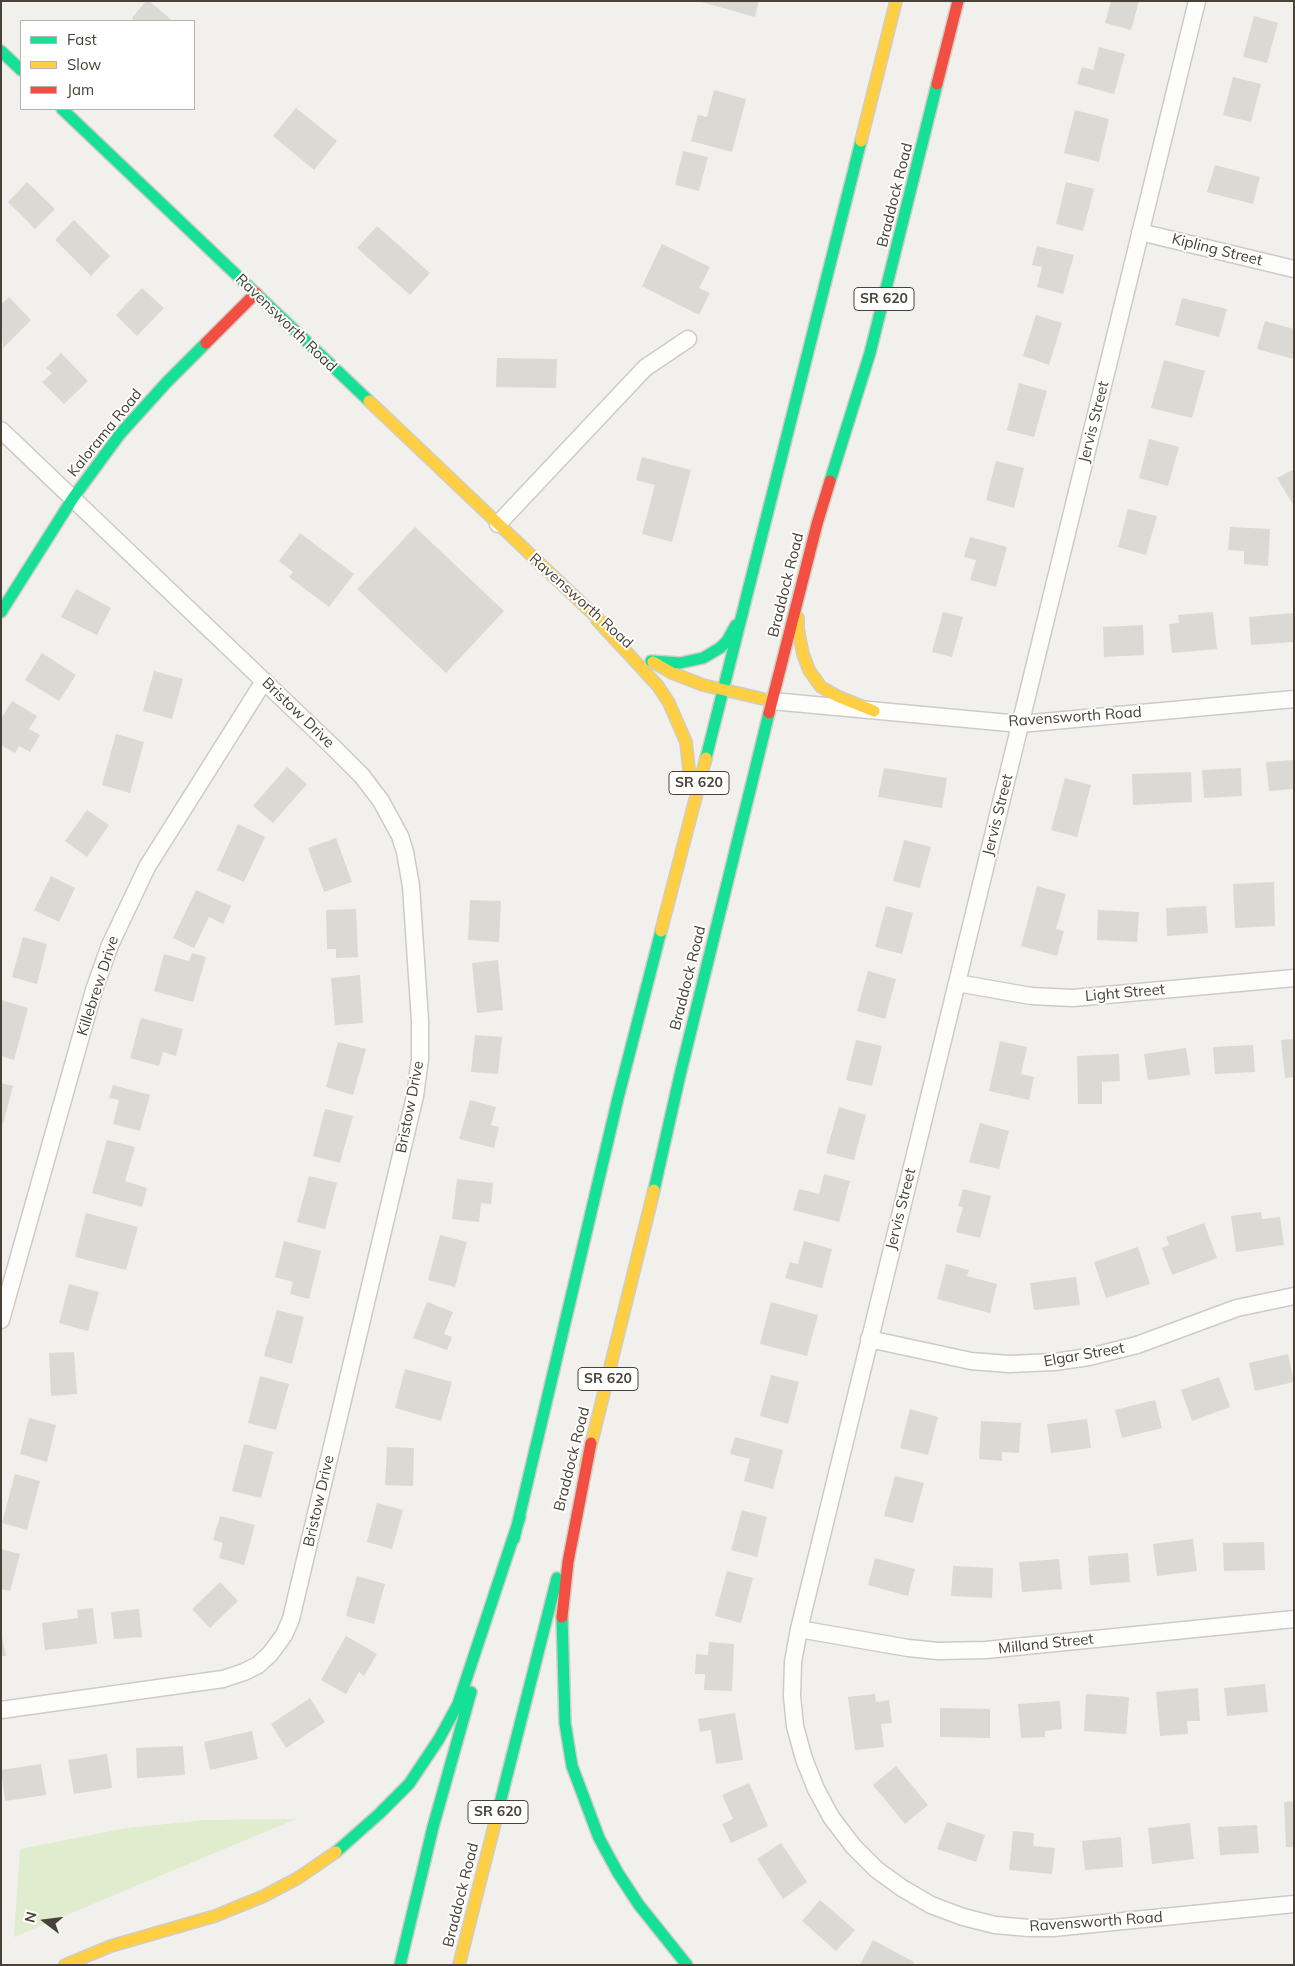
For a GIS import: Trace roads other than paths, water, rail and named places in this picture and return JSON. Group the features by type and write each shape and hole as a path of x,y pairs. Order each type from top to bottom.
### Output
{"main road":[{"name":"SR 620","path":"400,1965 433,1827 520,1517 618,1098 743,614 896,1"},
{"name":"Braddock Road","path":"459,1965 648,1216 682,1068 799,594 817,524 870,353 958,1"},
{"path":"1,51 20,69"},
{"name":"Ravensworth Road","path":"63,110 597,620 630,647 672,673 703,685 772,701"},
{"name":"Kalorama Road","path":"1,612 73,498 136,415 256,293"},
{"path":"799,594 798,629 803,654 809,670 822,687 839,698 874,710"},
{"path":"651,661 680,663 712,654 727,641 743,614"},
{"path":"597,620 658,686 669,703 686,742 689,769 688,801 675,875"},
{"path":"591,1443 568,1562 561,1625 565,1723 572,1766 599,1838 618,1873 639,1905 687,1965"},
{"path":"65,1965 111,1946 215,1916 264,1896 298,1878 334,1853 379,1814 409,1784 439,1739 458,1704 520,1517"}],"street":[{"name":"Jervis Street","path":"798,1629 1197,1"},
{"name":"Kipling Street","path":"1140,232 1294,269"},
{"path":"498,524 645,368 688,339"},
{"name":"Bristow Drive","path":"1,430 362,776 381,801 400,836 411,886 420,1021 420,1059 415,1096 291,1619 284,1635 270,1654 258,1665 223,1679 1,1710"},
{"name":"Killebrew Drive","path":"1,1320 94,990 110,946 147,867 264,681"},
{"name":"Ravensworth Road","path":"772,701 1020,724 1294,699"},
{"name":"Light Street","path":"957,983 1031,996 1073,998 1294,978"},
{"name":"Elgar Street","path":"869,1339 971,1361 1009,1364 1054,1362 1089,1357 1137,1345 1237,1308 1294,1296"},
{"name":"Milland Street","path":"798,1629 908,1648 938,1651 977,1650 1294,1619"},
{"name":"Ravensworth Road","path":"798,1629 793,1662 792,1696 795,1726 804,1759 816,1789 831,1817 859,1852 877,1870 902,1888 931,1905 963,1917 995,1925 1053,1928 1294,1904"}]}
